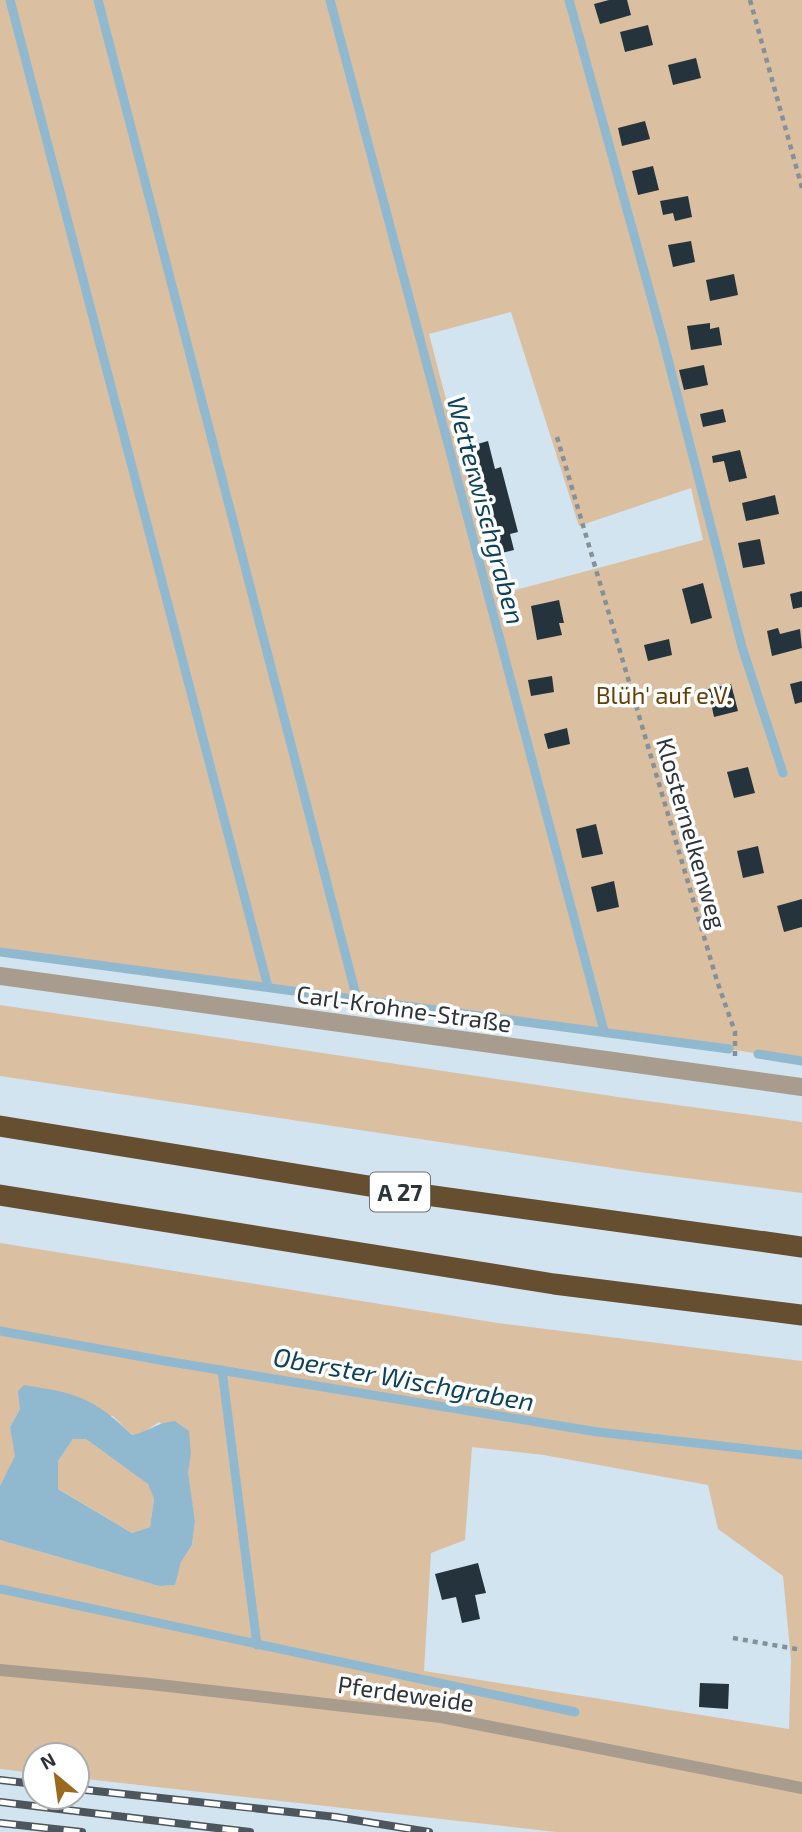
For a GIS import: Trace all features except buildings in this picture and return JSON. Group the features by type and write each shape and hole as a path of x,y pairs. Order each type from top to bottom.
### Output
{"highway":[{"name":"A 27","path":"0,1126 412,1194 802,1247"},
{"path":"0,1195 554,1284 802,1315"}],"street":[{"name":"Carl-Krohne-Straße","path":"0,976 802,1087"}],"lane":[{"name":"Pferdeweide","path":"0,1670 441,1717 802,1788"}],"path":[{"path":"750,0 802,188"},
{"name":"Klosternelkenweg","path":"556,437 717,981 735,1032 735,1079"},
{"path":"733,1638 802,1650"}],"green space":[{"name":"Blüh' auf e.V.","path":"0,0 802,0 802,1061 608,1029 0,951","holes":["511,312 579,526 691,488 703,540 497,595 429,334"]},
{"path":"0,1005 802,1122 802,1193 639,1172 0,1076"},
{"path":"0,1243 498,1323 802,1361 802,1832 556,1832 91,1780 91,1741 21,1741 21,1771 0,1769 0,1540 159,1586 174,1585 181,1562 192,1545 195,1521 187,1473 191,1454 159,1422 143,1433 132,1435 113,1416 20,1409 10,1427 16,1456 0,1486","holes":["472,1447 544,1455 708,1485 718,1529 783,1576 791,1660 789,1729 424,1671 431,1553 465,1540"]},
{"path":"73,1439 86,1439 149,1484 154,1499 150,1527 132,1533 57,1488 58,1461"}],"water":[{"path":"24,1385 71,1394 106,1412 132,1435 175,1421 189,1431 191,1454 188,1473 195,1521 192,1545 181,1562 175,1585 159,1586 0,1540 0,1486 15,1456 10,1427 20,1409 18,1391","holes":["73,1439 86,1439 148,1484 154,1499 150,1527 132,1533 58,1489 58,1461"]}],"waterway":[{"path":"10,0 268,987"},
{"path":"98,0 357,999"},
{"name":"Wetterwischgraben","path":"330,0 604,1031"},
{"path":"569,0 662,336 742,647 783,773"},
{"path":"0,952 729,1049"},
{"path":"758,1054 802,1061"},
{"name":"Oberster Wischgraben","path":"0,1331 165,1361 598,1432 802,1455"},
{"path":"222,1370 257,1645"},
{"path":"0,1589 575,1712"}],"railway":[{"path":"0,1780 21,1782"},
{"path":"91,1791 336,1817 429,1832"},
{"path":"0,1802 250,1832"},
{"path":"0,1823 82,1832"}]}
